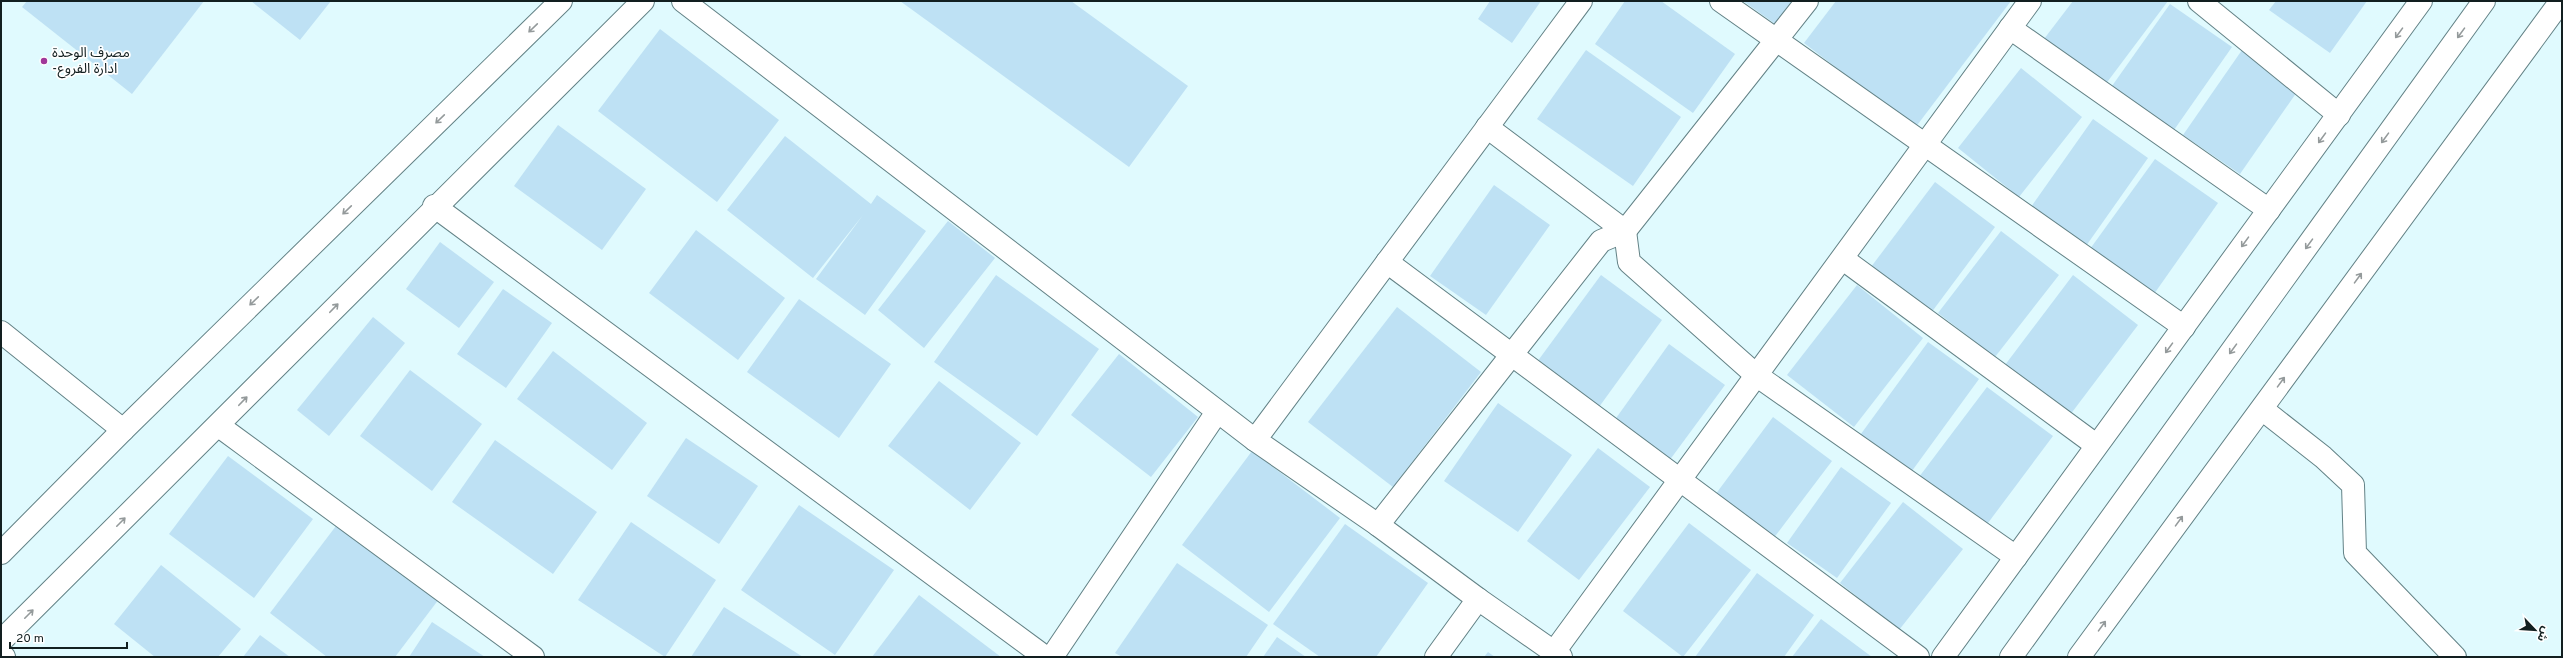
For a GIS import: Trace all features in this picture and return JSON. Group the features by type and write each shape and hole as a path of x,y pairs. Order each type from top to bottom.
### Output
{"street":[{"path":"1,553 123,430 561,1"},
{"path":"1,641 219,426 434,206 643,1"},
{"path":"683,1 1217,412 1378,525 1478,599 1558,655 1756,376 1843,259 2030,1"},
{"path":"1721,1 2184,327"},
{"path":"1378,525 1601,241 1626,231 1807,1"},
{"path":"2198,1 2339,115"},
{"path":"1943,657 2421,1"},
{"path":"2011,657 2484,1"},
{"path":"2079,657 2561,1"},
{"path":"1255,440 1487,127 1572,4"},
{"path":"2010,28 2269,210"},
{"path":"1487,127 1626,231 1629,262 1756,376 2016,557"},
{"path":"434,206 1045,657"},
{"path":"1843,259 2096,445"},
{"path":"1387,262 1918,657"},
{"path":"1,332 123,430"},
{"path":"2262,409 2323,457 2353,485 2355,553 2455,657"},
{"path":"1052,657 1217,412"},
{"path":"219,426 533,657"},
{"path":"1436,657 1478,599"},
{"path":"1,654 4,657"}],"building":[{"path":"27,1 204,1 132,94 22,7"},
{"path":"251,1 331,1 300,40"},
{"path":"900,1 1071,1 1188,86 1129,167"},
{"path":"1490,1 1541,1 1512,43 1478,19"},
{"path":"1625,1 1661,1 1735,54 1693,113 1595,44"},
{"path":"1743,1 1799,1 1781,28"},
{"path":"1836,1 2011,1 1915,128 1804,43"},
{"path":"2073,1 2168,1 2105,85 2044,39"},
{"path":"2276,1 2367,1 2330,53 2269,10"},
{"path":"2170,4 2232,47 2174,130 2112,86"},
{"path":"660,29 779,120 717,202 598,111"},
{"path":"1586,50 1681,117 1633,186 1537,119"},
{"path":"2242,50 2299,89 2240,174 2183,135"},
{"path":"2021,68 2082,117 2019,197 1958,148"},
{"path":"2093,119 2148,158 2086,246 2031,207"},
{"path":"558,125 646,189 602,250 514,186"},
{"path":"785,136 871,204 877,195 926,231 865,315 816,279 863,215 813,278 727,210"},
{"path":"2155,159 2218,203 2154,294 2090,249"},
{"path":"1935,182 1995,227 1931,313 1871,267"},
{"path":"1494,185 1550,225 1486,315 1430,276"},
{"path":"948,221 995,258 924,348 878,310"},
{"path":"696,230 785,298 738,360 649,293"},
{"path":"2001,231 2059,275 1995,357 1938,313"},
{"path":"440,242 494,282 459,328 406,289"},
{"path":"996,275 1099,349 1037,436 934,362"},
{"path":"1601,275 1662,320 1599,407 1537,362"},
{"path":"2073,275 2138,325 2070,415 2005,365"},
{"path":"1857,285 1923,338 1854,427 1787,375"},
{"path":"503,289 552,323 506,388 457,354"},
{"path":"799,299 891,364 839,438 747,372"},
{"path":"1397,307 1481,372 1393,487 1308,422"},
{"path":"373,317 405,343 329,436 297,410"},
{"path":"1928,342 1979,379 1909,475 1858,438"},
{"path":"1669,344 1725,385 1669,461 1614,421"},
{"path":"553,351 647,423 612,470 517,399"},
{"path":"1119,354 1198,417 1151,477 1071,415"},
{"path":"410,370 482,424 432,491 360,436"},
{"path":"939,381 1021,443 970,510 888,446"},
{"path":"1987,387 2053,436 1985,527 1919,477"},
{"path":"1498,403 1572,455 1518,532 1444,481"},
{"path":"1773,417 1832,461 1773,539 1715,495"},
{"path":"686,438 758,486 719,544 647,496"},
{"path":"495,440 597,512 553,574 452,502"},
{"path":"1598,448 1650,487 1579,580 1527,541"},
{"path":"1252,451 1340,518 1269,612 1182,545"},
{"path":"228,456 313,519 254,598 169,534"},
{"path":"1841,467 1891,503 1837,578 1787,543"},
{"path":"1903,502 1963,549 1899,630 1840,583"},
{"path":"799,505 894,570 835,655 741,590"},
{"path":"339,522 439,599 395,657 327,657 270,613"},
{"path":"631,522 716,580 665,657 578,600"},
{"path":"1689,523 1751,570 1683,657 1623,611"},
{"path":"1345,524 1428,583 1376,657 1320,657 1273,624"},
{"path":"1177,563 1268,625 1246,657 1122,657 1115,653"},
{"path":"161,565 241,629 218,657 155,657 114,624"},
{"path":"1757,573 1814,615 1784,657 1695,657"},
{"path":"919,595 1001,657 872,657"},
{"path":"724,607 803,657 691,657"},
{"path":"1821,619 1872,657 1792,657"},
{"path":"432,622 485,657 409,657"},
{"path":"260,635 290,657 243,657"},
{"path":"1277,637 1306,657 1263,657"},
{"path":"1488,652 1495,657 1484,657"}],"place":[{"name":"مصرف الوحدة -ادارة الفروع","path":"44,61"}]}
